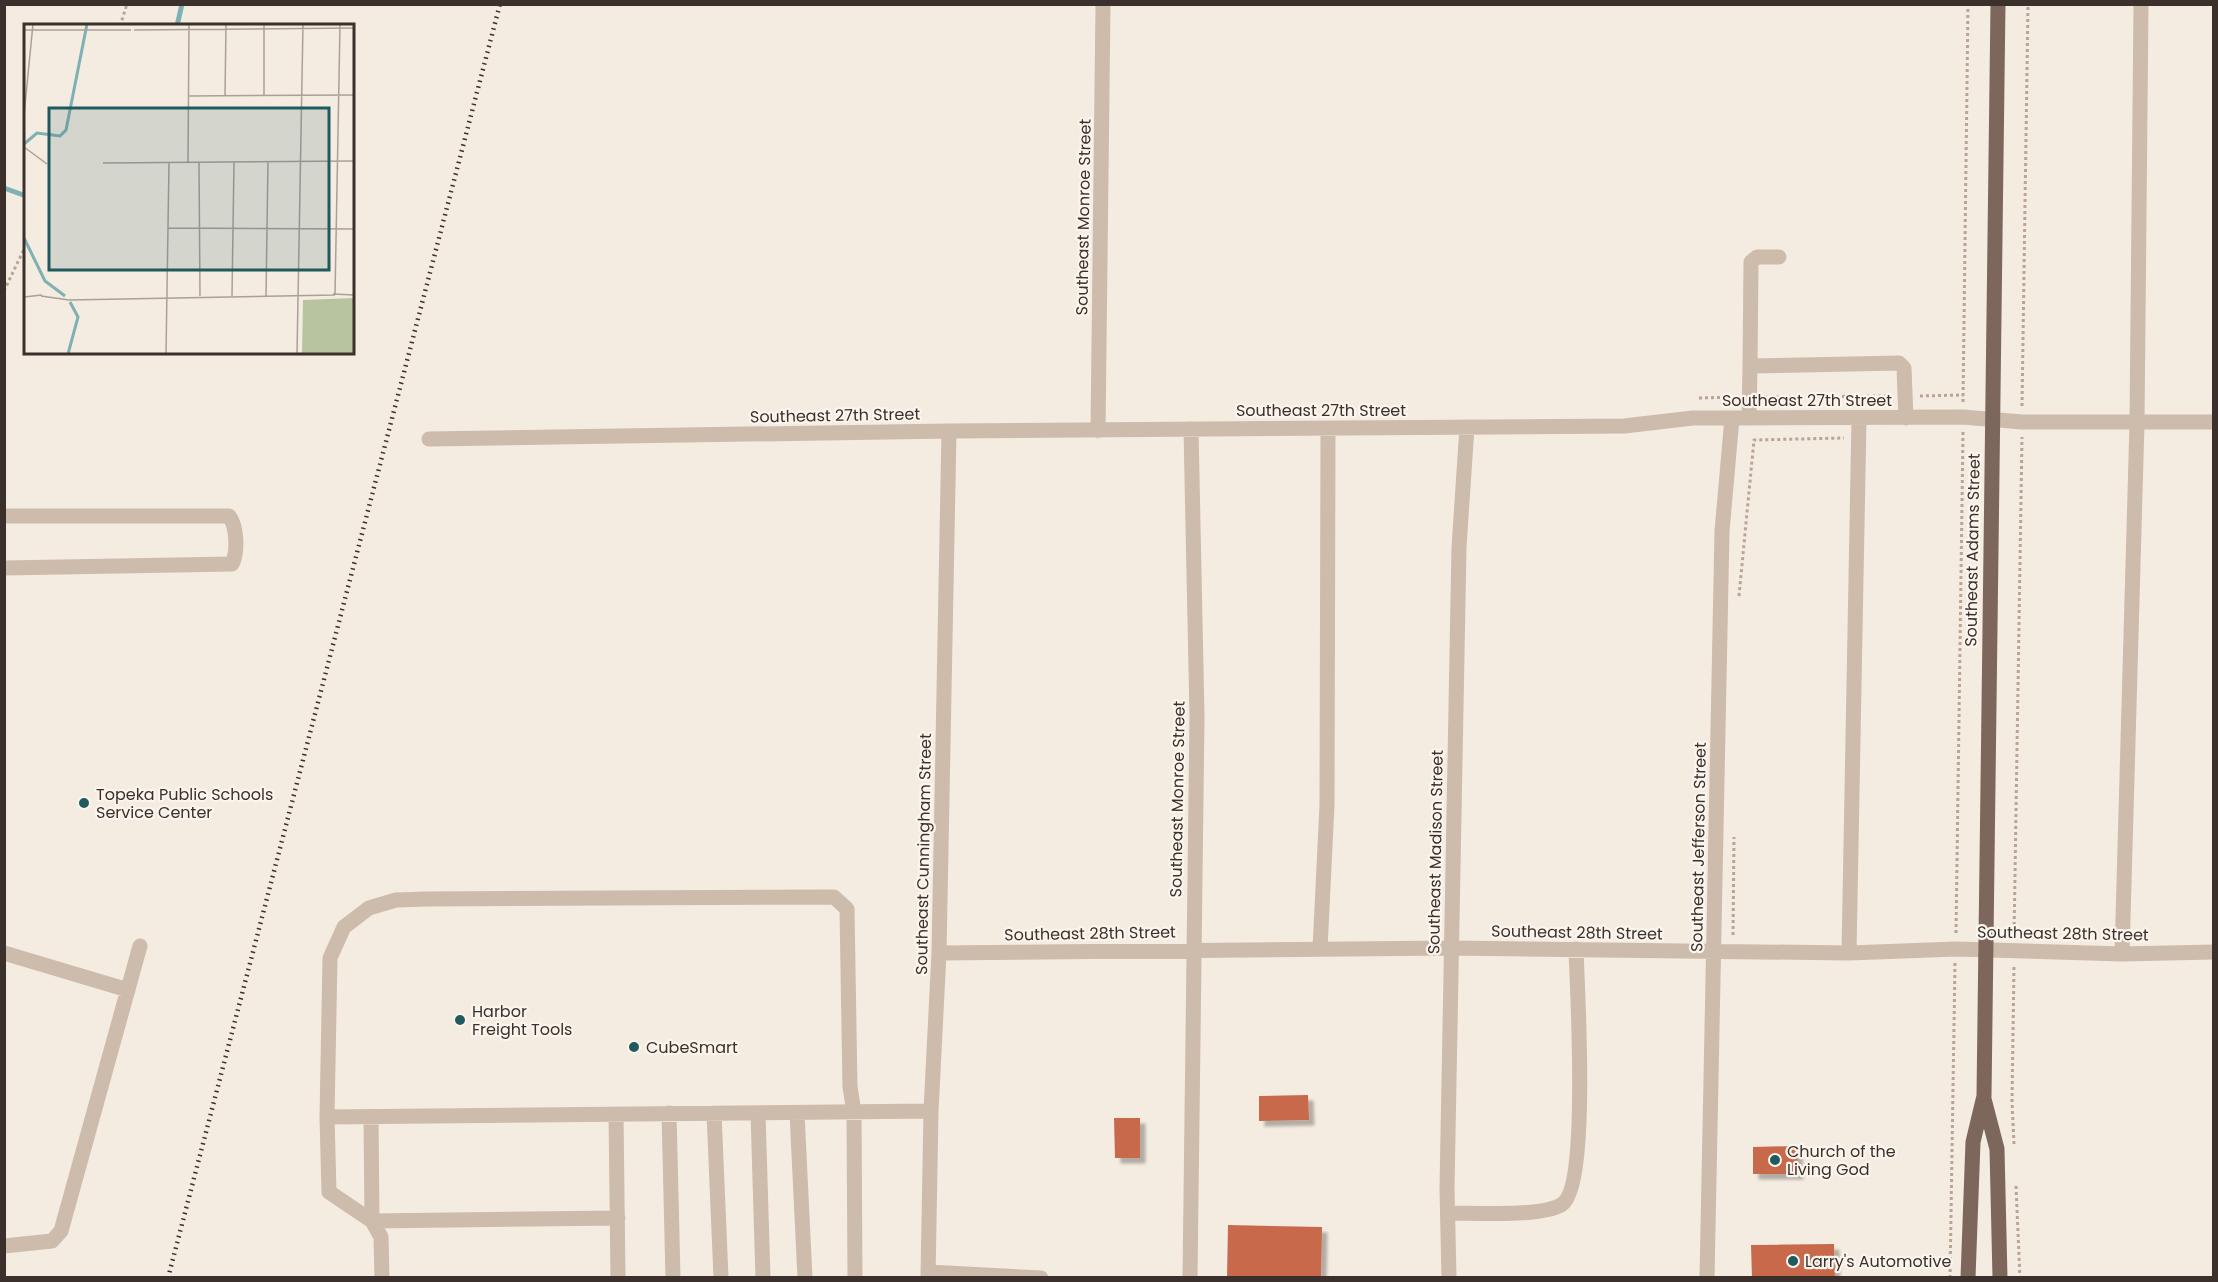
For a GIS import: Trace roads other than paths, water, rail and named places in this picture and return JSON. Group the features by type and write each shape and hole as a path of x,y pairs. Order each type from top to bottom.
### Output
{"main road":[{"name":"Southeast Adams Street","path":"1968,1278 1973,1142 1984,1096 1998,4"},
{"name":"Southeast Adams Street","path":"1984,1096 1997,1149 2000,1278"}],"street":[{"name":"Southeast Monroe Street","path":"1098,430 1103,4"},
{"path":"2122,954 2137,423 2141,4"},
{"path":"1749,418 1751,262 1757,257 1779,257"},
{"path":"1750,366 1899,363 1904,368 1906,417"},
{"name":"Southeast 27th Street","path":"429,439 949,431 1624,426 1693,418 1963,417 2022,422 2214,422"},
{"name":"Southeast Jefferson Street","path":"1707,1278 1722,531 1732,418"},
{"path":"1849,953 1859,418"},
{"name":"Southeast Madison Street","path":"1449,1278 1451,948 1459,547 1467,427"},
{"name":"Southeast Monroe Street","path":"1190,1278 1193,1191 1193,949 1197,717 1191,429"},
{"path":"1320,949 1327,805 1328,429"},
{"name":"Southeast Cunningham Street","path":"928,1275 930,1111 939,953 949,431"},
{"path":"4,516 229,516 234,523 235,558 232,564 4,568"},
{"path":"382,1278 381,1237 372,1221 328,1192 330,958 344,927 369,908 396,900 834,897 847,909 850,1087 854,1112 855,1278"},
{"path":"4,1246 52,1241 61,1231 140,946"},
{"name":"Southeast 28th Street","path":"939,953 1451,948 1849,953 1956,949 2122,954 2214,952"},
{"path":"1448,1213 1534,1211 1562,1205 1567,1200 1576,1165 1580,1113 1580,1026 1575,950"},
{"path":"4,953 128,990"},
{"path":"327,1117 930,1111"},
{"path":"669,1113 672,1278"},
{"path":"714,1113 721,1278"},
{"path":"758,1113 763,1278"},
{"path":"797,1113 805,1278"},
{"path":"616,1114 618,1278"},
{"path":"371,1117 372,1221"},
{"path":"372,1221 618,1218"},
{"path":"928,1275 1041,1278"}],"waterway":[{"path":"177,24 182,4"},
{"path":"4,188 24,195"}],"railway":[{"path":"168,1278 500,4"}],"place":[{"name":"Topeka Public Schools Service Center","path":"84,803"},
{"name":"Harbor Freight Tools","path":"460,1020"},
{"name":"CubeSmart","path":"634,1047"},
{"name":"Church of the Living God","path":"1775,1160"},
{"name":"Larry's Automotive","path":"1793,1261"}]}
